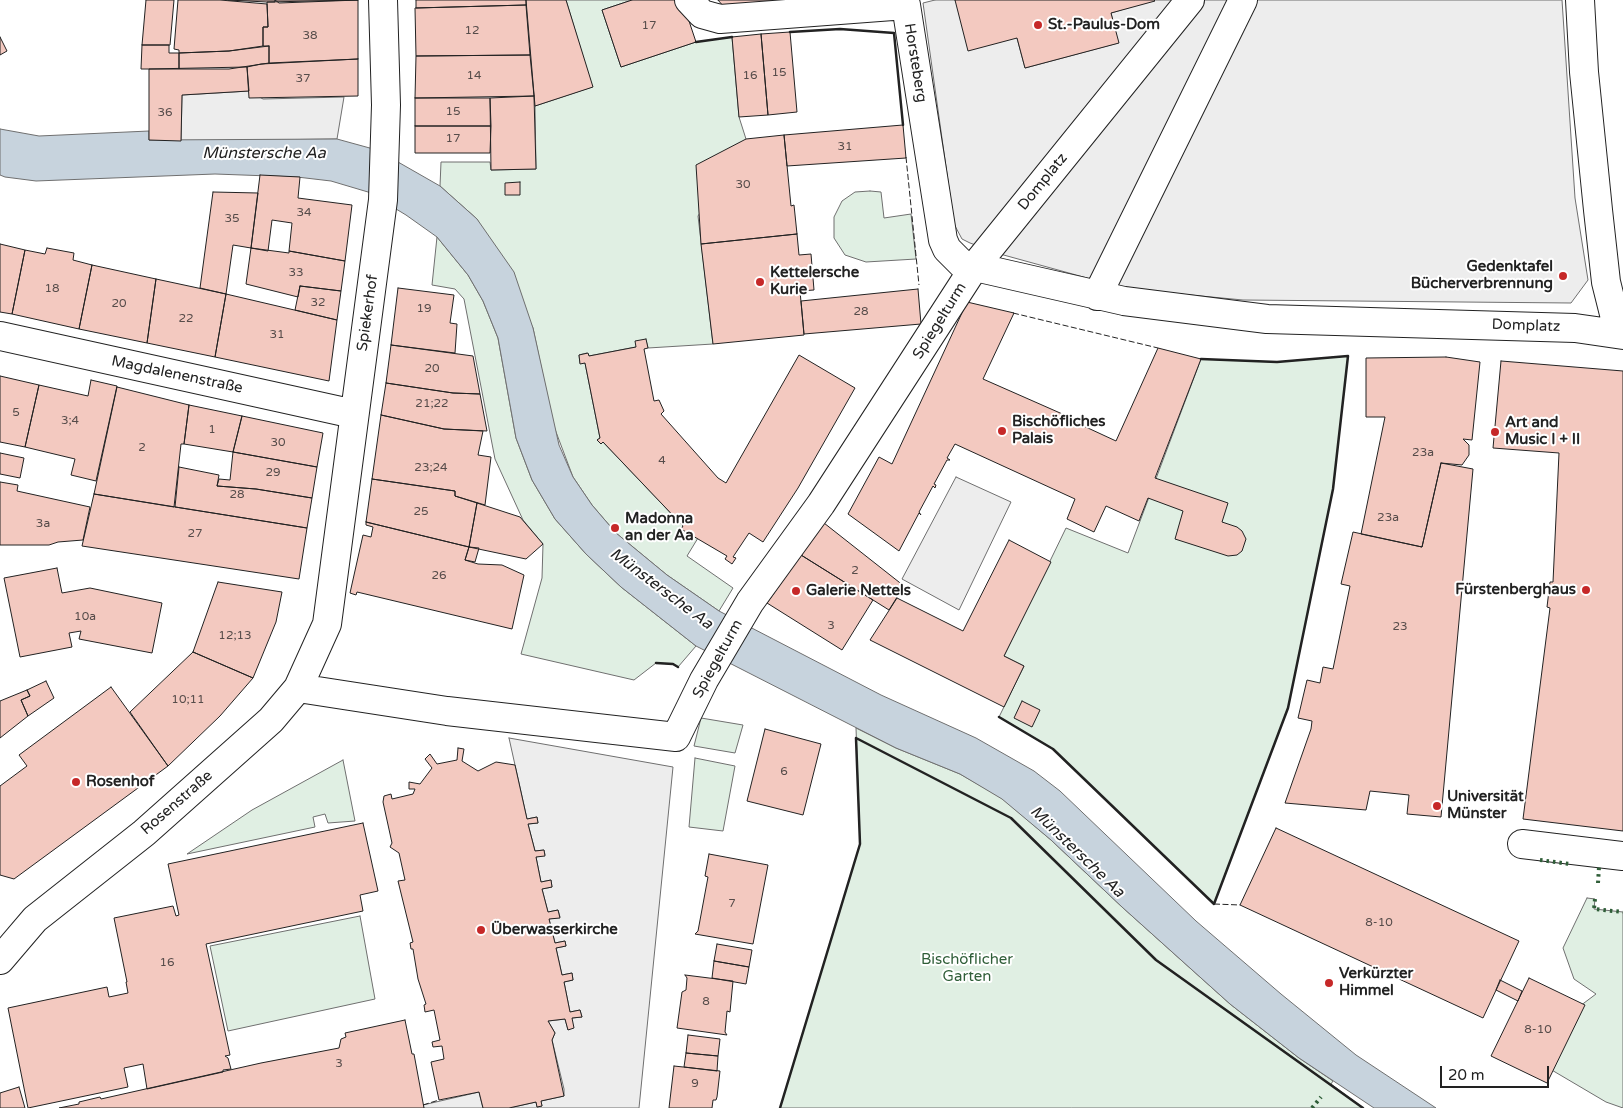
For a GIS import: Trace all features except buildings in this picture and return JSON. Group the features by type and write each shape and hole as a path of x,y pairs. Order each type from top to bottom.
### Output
{"street":[{"name":"Spiekerhof","path":"327,624 383,200 386,155 383,0"},
{"name":"Horsteberg","path":"689,0 702,14 720,19 906,5 942,240 947,249 962,264 975,266"},
{"name":"Domplatz","path":"1190,0 975,266 1097,296 1161,307 1267,319 1575,328 1621,334 1606,282 1584,72 1580,0"},
{"path":"1097,296 1243,0"},
{"name":"Spiegelturm","path":"298,688 447,712 676,737 704,680 745,610 821,504 975,266"},
{"name":"Magdalenenstraße","path":"0,336 354,414"},
{"name":"Rosenstraße","path":"0,960 36,919 144,833 271,720 298,688 327,624"},
{"path":"1522,844 1623,856"},
{"path":"0,932 36,919"}],"green space":[{"path":"566,0 632,0 602,10 621,67 696,42 732,37 739,117 746,139 698,216 713,344 648,348 646,340 636,347 589,356 587,353 579,355 580,363 585,363 600,438 597,440 601,444 603,442 683,526 682,529 698,538 687,556 733,588 719,611 667,575 616,533 592,505 573,477 553,424 533,328 477,219 440,186 441,162 490,162 491,170 536,169 535,106 592,87"},
{"path":"855,192 881,192 884,218 911,214 916,259 866,262 845,255 834,238 834,217 842,201"},
{"path":"437,237 468,275 483,301 498,338 516,438 532,480 555,519 586,554 621,587 696,646 678,667 672,664 656,663 634,680 521,654 542,578 543,544 523,520 495,459 464,299 455,289 432,285"},
{"path":"1348,356 1333,489 1288,708 1214,904 1053,749 999,717 1024,666 1004,656 1066,528 1128,553 1201,359 1277,362"},
{"path":"701,718 743,725 735,753 694,746"},
{"name":"Bischöflicher Garten","path":"856,728 896,748 960,774 1002,798 1051,840 1230,1004 1299,1058 1333,1081 1331,1084 1363,1108 780,1108 860,844"},
{"path":"695,758 735,766 723,831 689,827"},
{"path":"343,760 355,821 328,823 325,814 313,817 315,827 187,854 252,810"},
{"path":"1587,898 1595,899 1594,909 1623,912 1623,1108 1606,1102 1550,1069 1576,1009 1596,994 1574,979 1563,948"},
{"path":"360,916 375,999 228,1031 210,946"}],"shaded area":[{"path":"935,0 955,0 1017,38 1025,68 1118,43 1111,13 1154,0 1562,0 1575,198 1588,280 1571,303 1243,300 1127,289 1000,254 970,243 962,239 954,224 923,3"},
{"path":"249,91 263,99 344,97 337,139 181,141 182,95"},
{"path":"956,477 1011,502 959,610 902,579"},
{"path":"509,738 673,767 639,1108 509,1108 536,1102 537,1107 542,1106 541,1101 564,1096 552,1040 555,1033 548,1021 565,1019 568,1030 572,1018 582,1017 580,1010 570,1012 564,982 573,980 572,973 562,975 556,948 566,946 565,941 555,943 549,919 560,917 558,910 548,912 542,889 552,887 551,880 541,882 536,857 545,855 544,850 535,851 528,824 538,823 537,817 527,819"},
{"path":"479,1092 483,1108 424,1108 423,1105"}],"water":[{"name":"Münstersche Aa","path":"0,129 39,136 149,131 149,140 337,139 377,150 440,186 477,219 514,272 533,328 559,445 573,477 592,505 616,533 667,575 719,611 881,695 976,738 1034,771 1060,791 1196,921 1281,994 1356,1055 1436,1108 1374,1108 1299,1058 1230,1004 1051,840 1002,799 960,774 896,748 696,646 621,587 586,554 555,519 532,480 516,438 498,338 483,301 468,275 437,237 406,215 368,192 331,181 297,177 215,174 36,181 5,177 0,175"}],"hedge":[{"path":"1540,860 1570,864"},
{"path":"1598,883 1599,867"},
{"path":"1595,899 1594,909 1623,912"},
{"path":"1312,1108 1321,1097"}],"fence":[{"path":"906,157 919,285"},
{"path":"1013,313 1158,348"},
{"path":"1214,904 1240,905"},
{"path":"423,1105 439,1100"}],"wall":[{"path":"790,32 840,29 894,33 903,125"},
{"path":"696,42 732,37"},
{"path":"999,717 1053,749 1214,904 1288,708 1333,489 1348,356 1277,362 1201,359"},
{"path":"656,663 673,664 678,667"},
{"path":"780,1108 860,844 856,738 1011,818 1156,960 1363,1108"}],"place":[{"name":"St.-Paulus-Dom","path":"1038,25"},
{"name":"Gedenktafel Bücherverbrennung","path":"1563,276"},
{"name":"Kettelersche Kurie","path":"760,282"},
{"name":"Bischöfliches Palais","path":"1002,431"},
{"name":"Art and Music I + II","path":"1495,432"},
{"name":"Madonna an der Aa","path":"615,528"},
{"name":"Fürstenberghaus","path":"1586,590"},
{"name":"Galerie Nettels","path":"796,591"},
{"name":"Rosenhof","path":"76,782"},
{"name":"Universität Münster","path":"1437,806"},
{"name":"Überwasserkirche","path":"481,930"},
{"name":"Verkürzter Himmel","path":"1329,983"}]}
